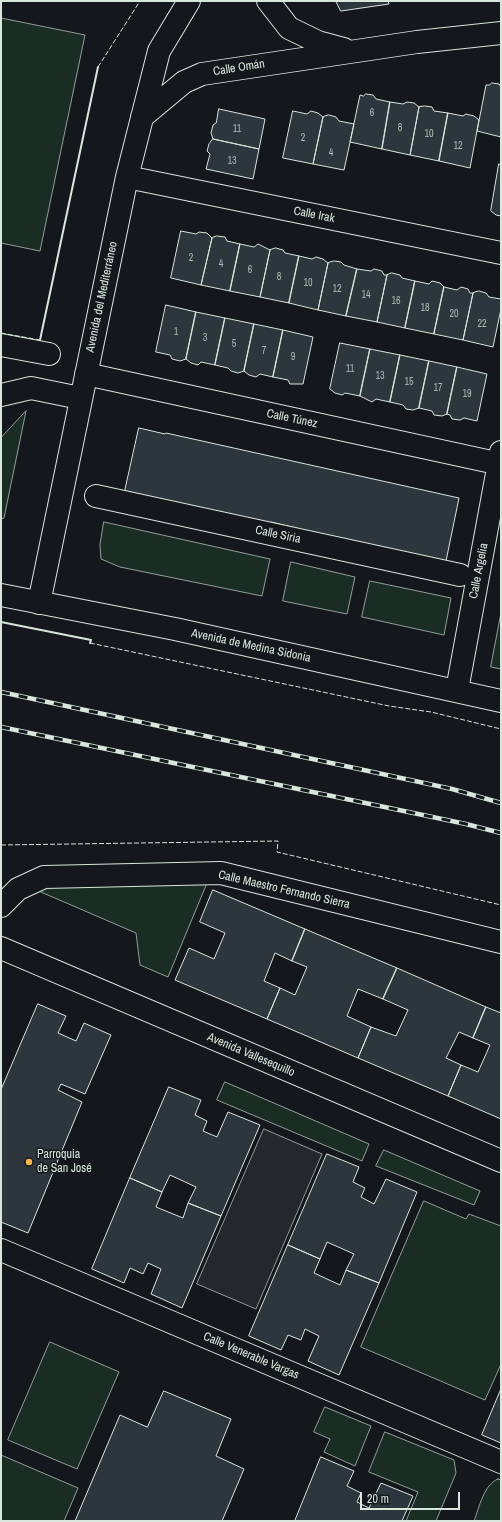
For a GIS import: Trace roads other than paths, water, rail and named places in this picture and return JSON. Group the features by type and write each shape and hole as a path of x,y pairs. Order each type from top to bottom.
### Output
{"street":[{"name":"Avenida del Mediterráneo","path":"38,602 127,177 142,117 159,51 189,1"},
{"name":"Calle Omán","path":"268,1 289,28 318,42 351,51"},
{"name":"Calle Omán","path":"142,117 184,82 202,74 351,51 501,33"},
{"name":"Calle Irak","path":"127,177 501,253"},
{"path":"1,345 50,354"},
{"name":"Calle Túnez","path":"86,374 500,460"},
{"path":"1,395 31,388 80,398"},
{"name":"Calle Argelia","path":"457,690 500,460"},
{"name":"Calle Siria","path":"96,496 460,575"},
{"name":"Avenida de Medina Sidonia","path":"1,595 176,629 501,700"},
{"name":"Calle Maestro Fernando Sierra","path":"1,906 18,890 44,877 221,873 501,942"},
{"name":"Avenida Vallesequillo","path":"1,949 501,1161"},
{"name":"Calle Venerable Vargas","path":"1,1250 501,1462"}],"railway":[{"path":"1,692 452,789 501,803"},
{"path":"1,727 466,824 501,833"}],"place":[{"name":"Parroquia de San José","path":"29,1162"}]}
